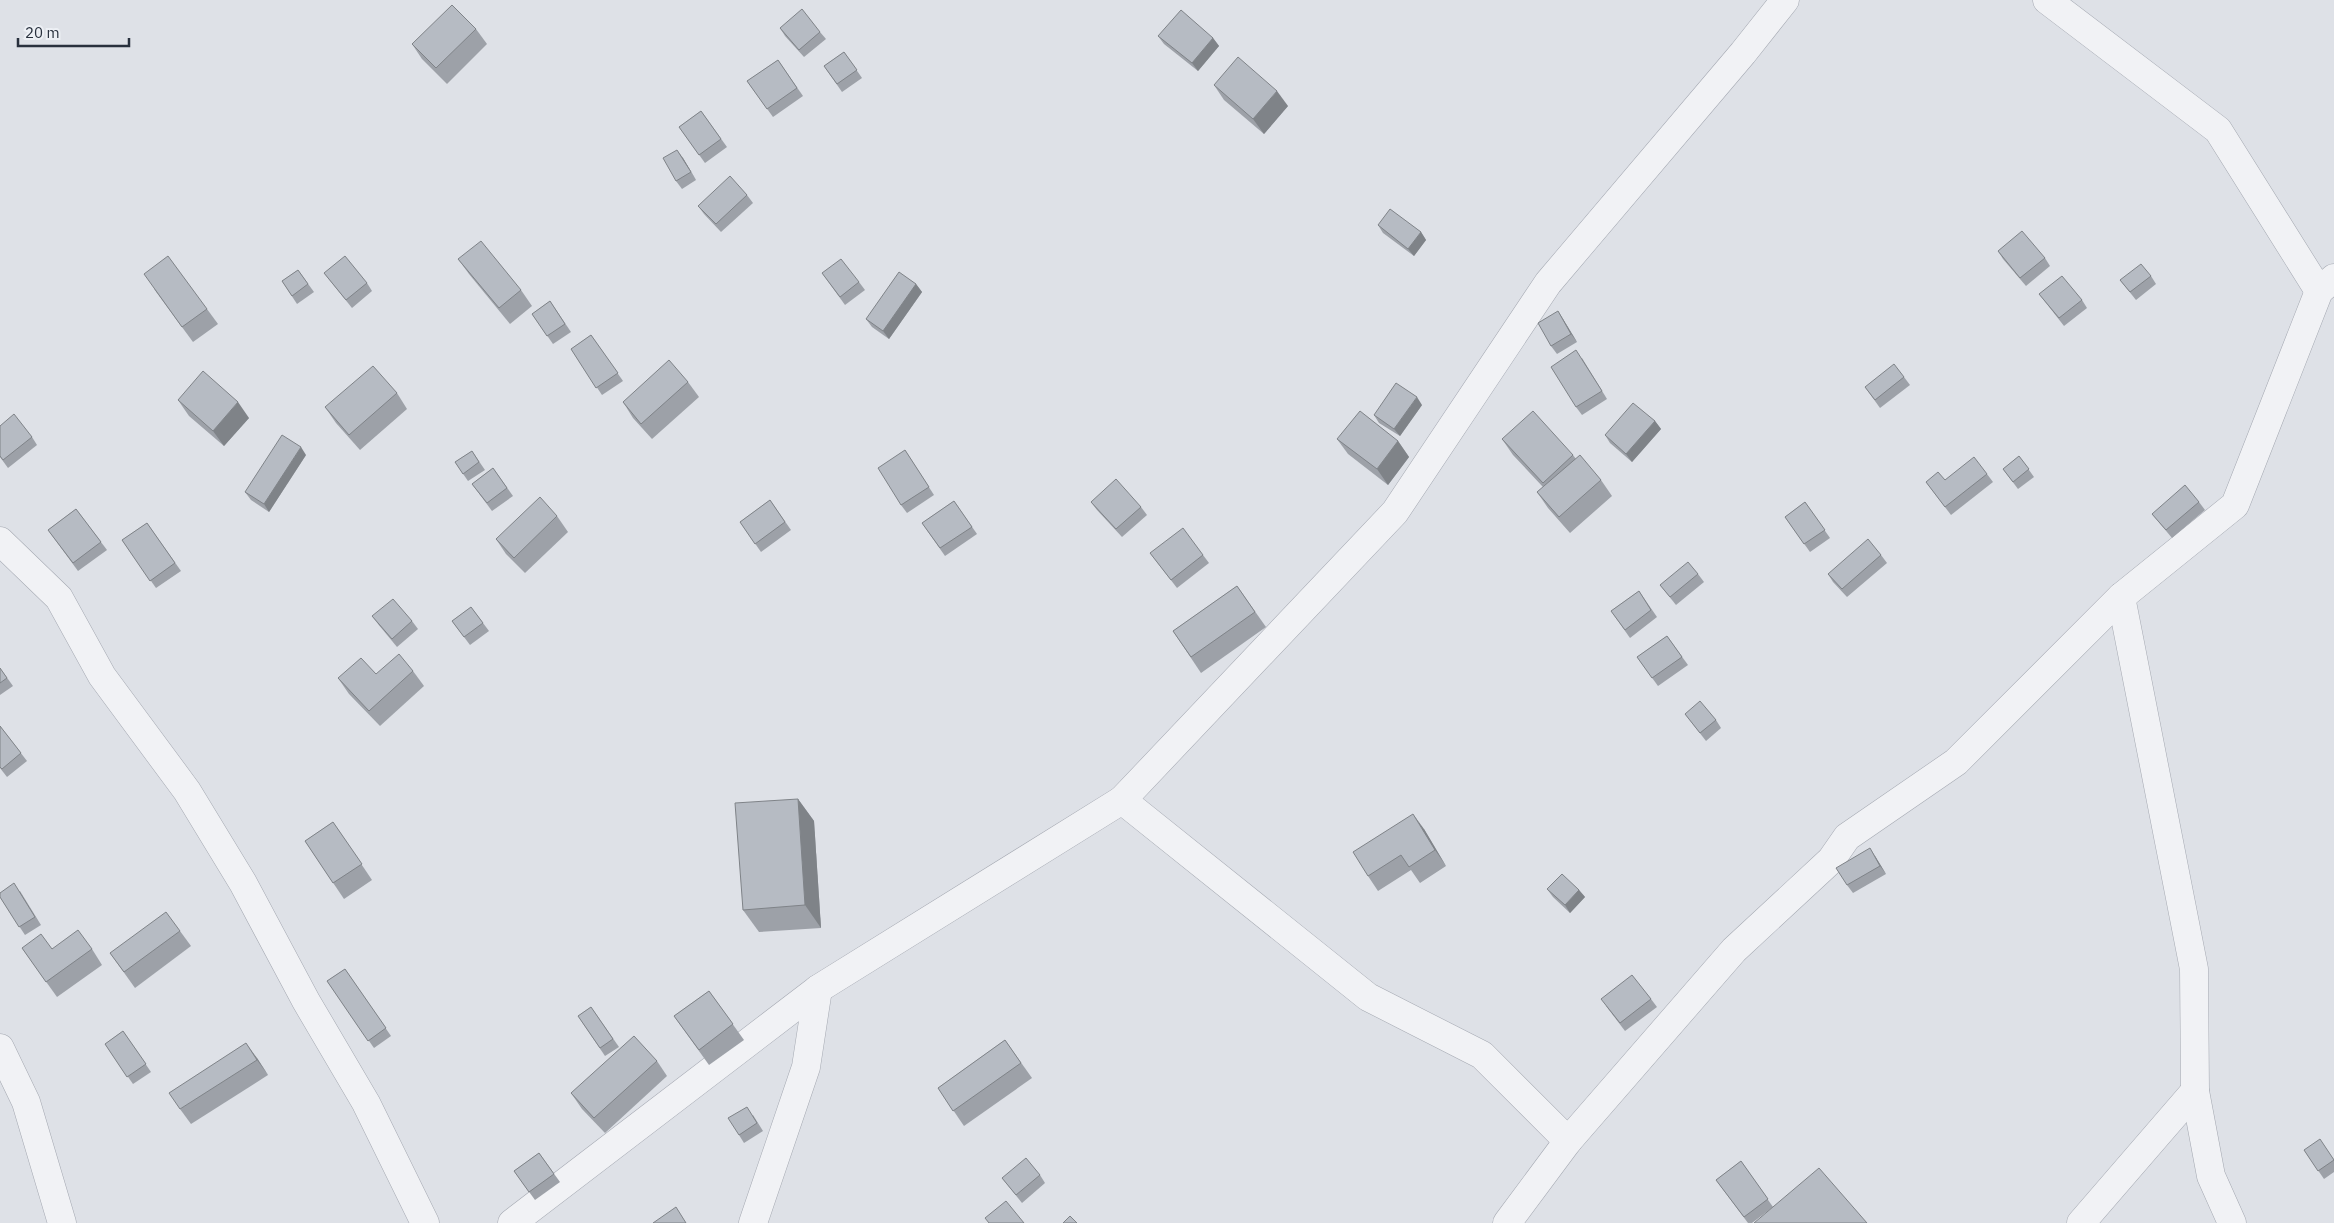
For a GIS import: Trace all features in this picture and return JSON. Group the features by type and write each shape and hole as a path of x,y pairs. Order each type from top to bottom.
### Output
{"street":[{"path":"512,1223 818,989 1122,800 1395,512 1548,283 1744,53 1785,0"},
{"path":"1507,1223 1568,1141 1734,950 1831,860 1847,837 1956,762 2121,597 2235,505 2327,284 2218,130 2047,0"},
{"path":"0,541 59,598 102,676 187,791 243,883 306,1001 366,1103 425,1223"},
{"path":"2121,597 2194,969 2195,1091 2211,1176 2232,1223"},
{"path":"1122,800 1368,996 1482,1055 1568,1141"},
{"path":"753,1223 806,1067 818,989"},
{"path":"0,1048 26,1102 62,1223"},
{"path":"2081,1223 2195,1091"}],"building":[{"path":"452,5 476,29 436,68 412,44"},
{"path":"802,9 820,32 799,50 780,28"},
{"path":"1181,10 1213,38 1192,63 1158,36"},
{"path":"844,52 857,70 837,84 824,66"},
{"path":"1238,57 1277,91 1253,119 1214,85"},
{"path":"778,60 797,88 767,109 747,81"},
{"path":"701,111 721,139 699,155 679,127"},
{"path":"677,150 691,172 676,181 663,158"},
{"path":"730,176 747,195 716,224 698,206"},
{"path":"1390,209 1421,232 1408,249 1378,225"},
{"path":"2022,231 2045,258 2020,278 1998,251"},
{"path":"481,241 521,290 499,308 458,259"},
{"path":"168,256 207,309 182,327 144,274"},
{"path":"345,256 367,283 346,300 324,273"},
{"path":"841,259 859,282 840,297 822,273"},
{"path":"2141,264 2151,276 2130,292 2120,280"},
{"path":"298,270 308,284 292,296 282,281"},
{"path":"899,272 916,284 883,331 866,319"},
{"path":"2062,276 2082,300 2059,318 2039,294"},
{"path":"550,301 565,324 547,336 532,314"},
{"path":"1558,311 1571,334 1551,346 1538,323"},
{"path":"591,335 618,373 596,388 571,349"},
{"path":"1576,350 1602,391 1576,407 1551,367"},
{"path":"669,360 688,382 641,424 623,402"},
{"path":"1894,364 1904,377 1875,400 1865,387"},
{"path":"373,366 397,393 349,435 325,407"},
{"path":"203,371 238,402 213,431 178,400"},
{"path":"1396,383 1417,397 1394,429 1374,415"},
{"path":"1633,403 1655,421 1626,454 1605,435"},
{"path":"1360,411 1398,441 1377,469 1337,439"},
{"path":"1533,411 1573,455 1543,483 1502,439"},
{"path":"14,414 32,437 3,460 0,456 0,426"},
{"path":"282,435 301,447 264,504 245,492"},
{"path":"905,450 929,487 901,505 878,468"},
{"path":"472,451 479,462 463,474 455,462"},
{"path":"1580,455 1601,480 1559,517 1537,492"},
{"path":"2019,456 2029,469 2013,482 2003,469"},
{"path":"1974,457 1987,474 1945,507 1926,482 1938,472 1945,480"},
{"path":"493,468 507,488 487,503 472,484"},
{"path":"1116,479 1141,507 1116,529 1091,502"},
{"path":"2185,485 2199,502 2166,530 2152,514"},
{"path":"540,497 557,516 514,558 496,539"},
{"path":"770,500 785,522 755,544 740,522"},
{"path":"954,501 972,527 940,548 922,523"},
{"path":"1805,502 1825,530 1804,544 1785,517"},
{"path":"76,509 101,542 73,563 48,530"},
{"path":"147,523 175,563 150,581 122,540"},
{"path":"1183,528 1203,555 1171,580 1150,553"},
{"path":"1868,539 1881,555 1842,589 1828,574"},
{"path":"1688,562 1698,574 1670,597 1660,585"},
{"path":"1237,586 1255,612 1191,657 1173,631"},
{"path":"1639,591 1651,610 1625,630 1611,611"},
{"path":"393,599 412,621 392,639 372,616"},
{"path":"471,607 483,623 464,637 452,621"},
{"path":"1667,636 1682,657 1652,678 1637,657"},
{"path":"399,654 413,671 369,711 338,678 361,658 376,674"},
{"path":"0,668 7,678 0,683"},
{"path":"1700,701 1716,720 1700,733 1685,714"},
{"path":"0,726 21,753 2,769 0,767"},
{"path":"798,799 805,905 743,910 735,803"},
{"path":"1413,814 1435,850 1409,867 1401,855 1368,876 1353,852"},
{"path":"333,822 362,864 333,883 305,841"},
{"path":"1870,848 1880,866 1847,885 1836,868"},
{"path":"1562,874 1579,890 1565,905 1547,889"},
{"path":"14,883 35,917 19,927 0,897 0,893"},
{"path":"166,912 180,931 124,972 110,953"},
{"path":"78,930 92,949 46,982 22,948 41,934 52,949"},
{"path":"345,969 386,1028 368,1041 327,981"},
{"path":"1632,975 1651,999 1620,1023 1601,999"},
{"path":"709,991 733,1024 699,1050 674,1016"},
{"path":"591,1007 613,1039 600,1048 578,1016"},
{"path":"123,1031 146,1064 127,1077 105,1044"},
{"path":"634,1036 657,1061 594,1118 571,1093"},
{"path":"1005,1040 1021,1063 953,1111 938,1088"},
{"path":"246,1043 257,1060 180,1109 169,1093"},
{"path":"747,1107 757,1123 739,1135 728,1118"},
{"path":"2320,1139 2334,1160 2318,1171 2304,1150"},
{"path":"539,1153 554,1174 529,1192 514,1171"},
{"path":"1026,1158 1040,1175 1016,1195 1002,1178"},
{"path":"1741,1161 1768,1199 1744,1217 1716,1180"},
{"path":"1819,1168 1867,1223 1754,1223"},
{"path":"1006,1201 1024,1223 989,1223 985,1218"},
{"path":"676,1207 686,1223 653,1223"},
{"path":"1070,1216 1077,1223 1063,1223"}]}
